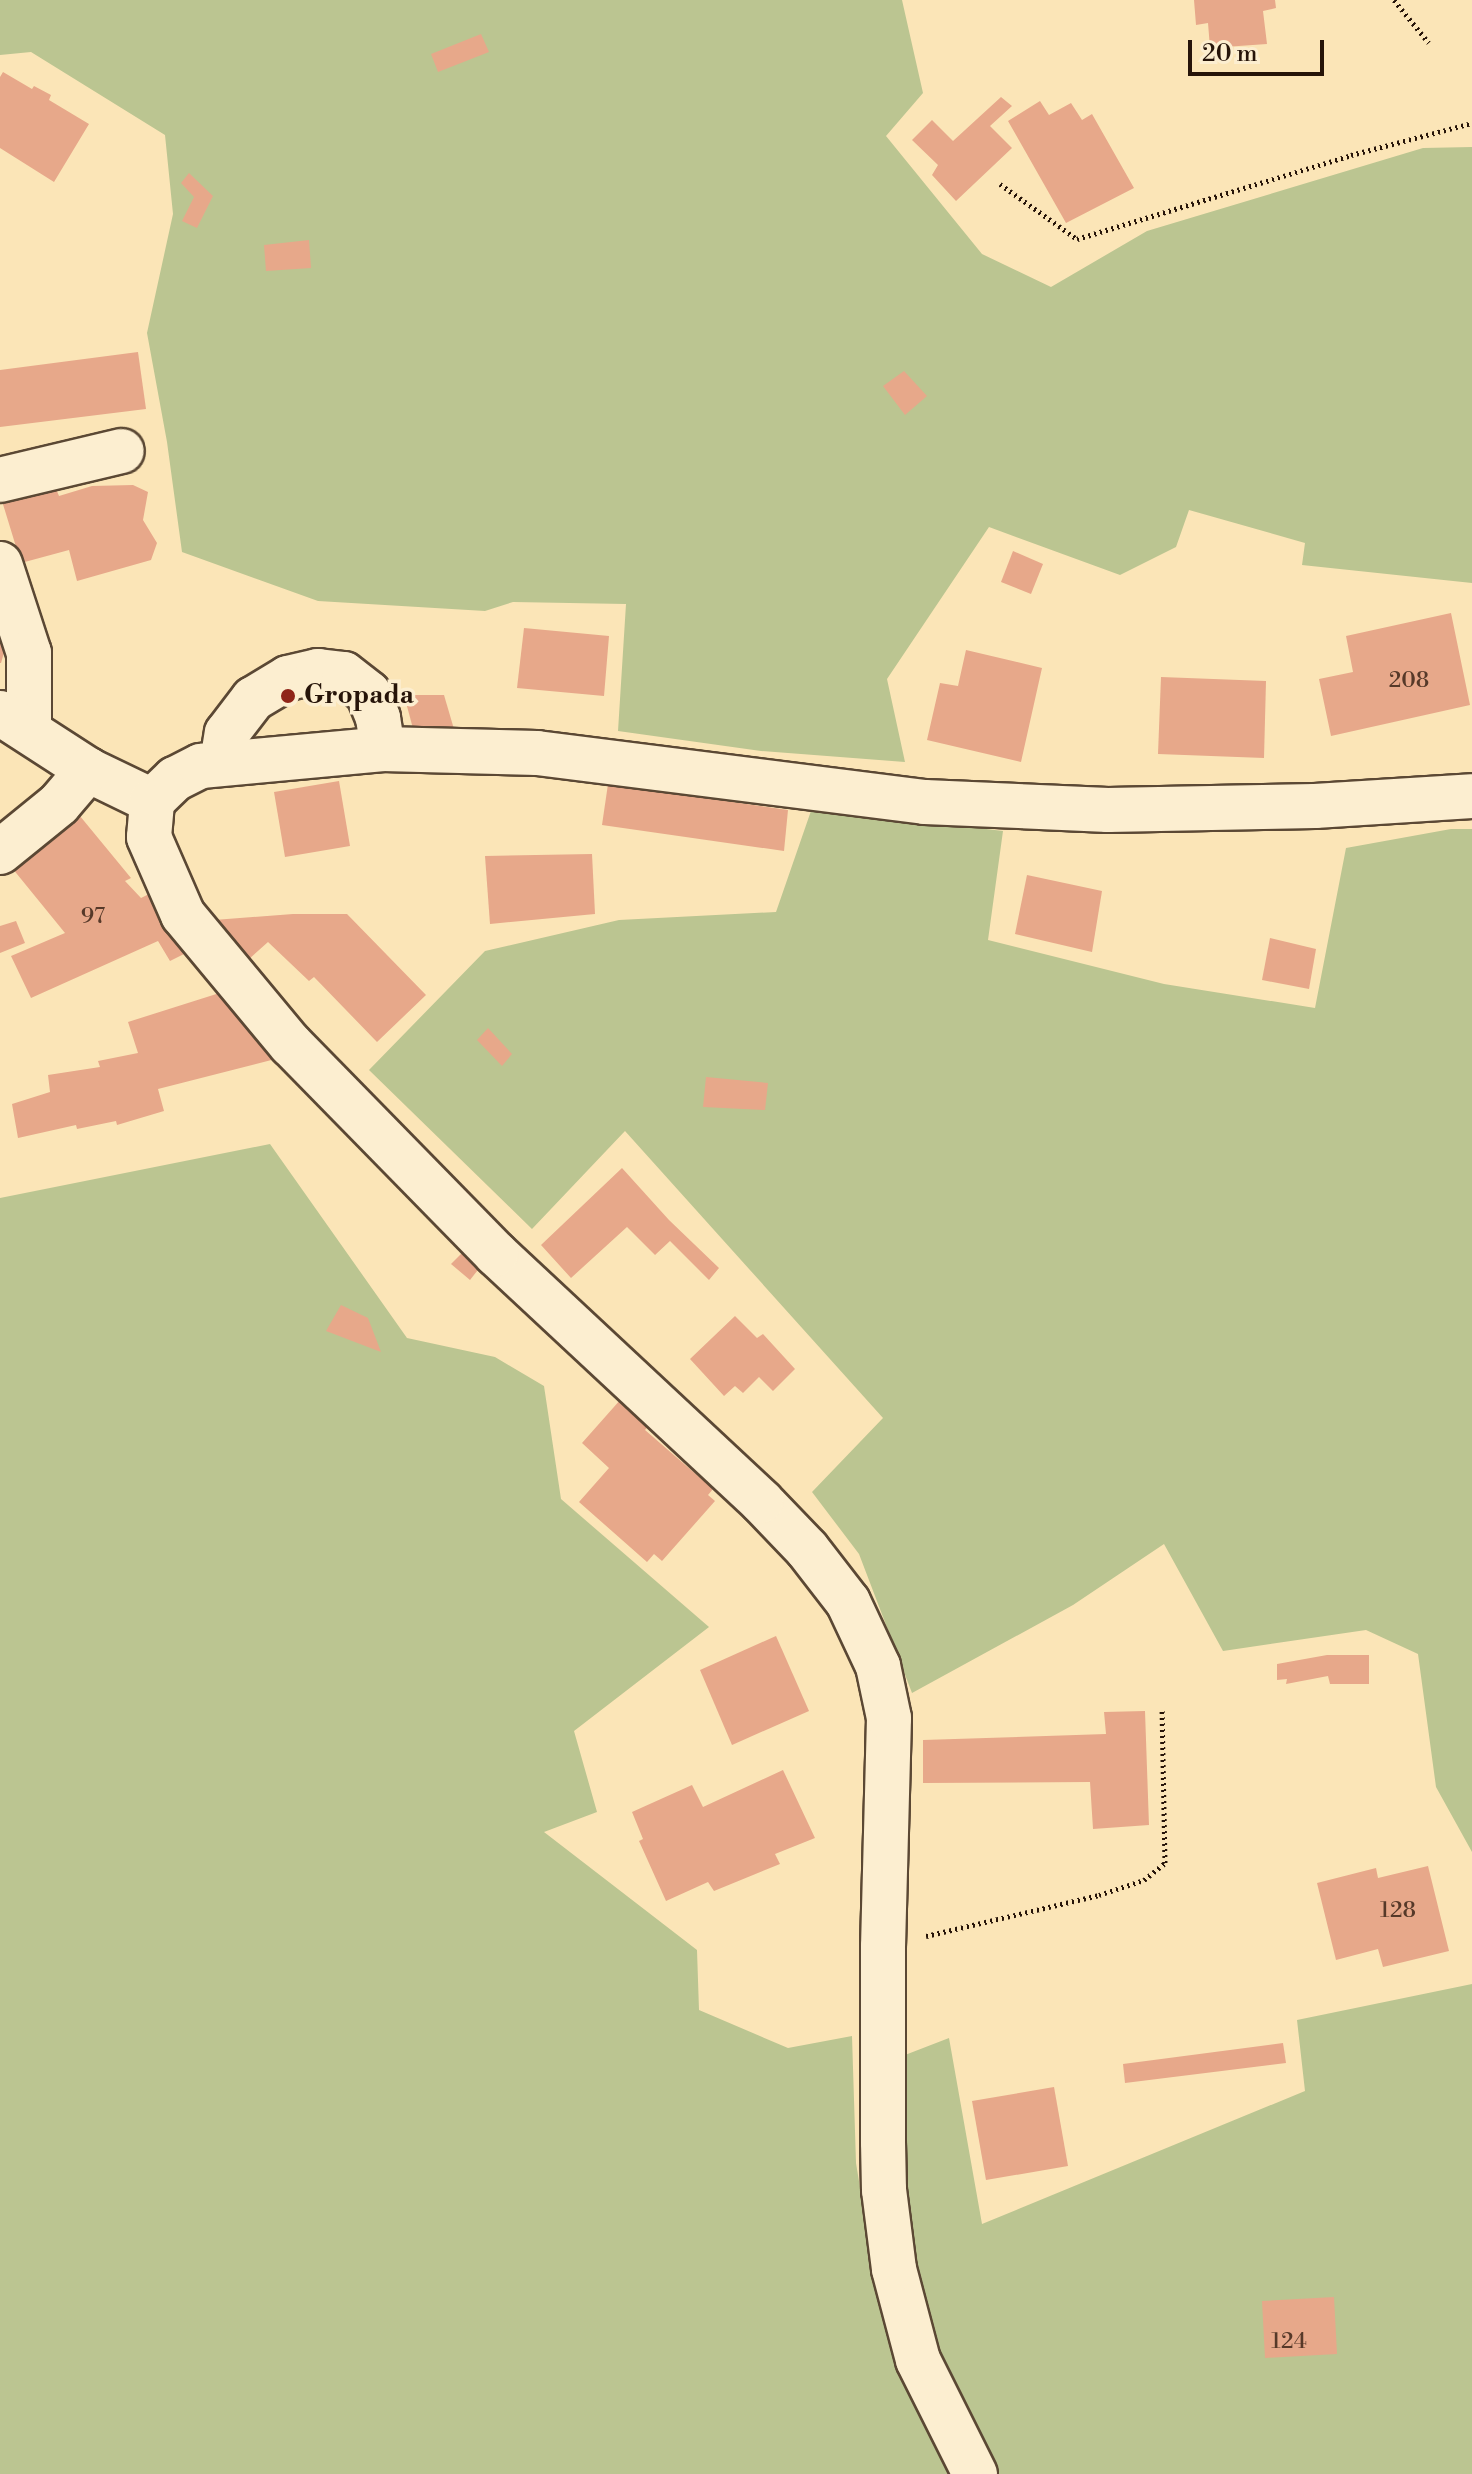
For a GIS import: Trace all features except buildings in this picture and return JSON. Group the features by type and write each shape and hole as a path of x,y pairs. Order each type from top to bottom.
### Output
{"street":[{"path":"0,480 122,451"},
{"path":"0,564 29,653 15,721 88,770 152,801"},
{"path":"222,763 227,733 253,699 288,678 318,671 344,674 368,693 378,718 383,749"},
{"path":"975,2474 918,2360 894,2269 884,2190 883,1947 889,1718 878,1666 848,1602 807,1549 761,1501 485,1243 291,1045 183,915 149,837 152,801 175,779 201,766 383,749 537,753 925,802 1108,810 1315,806 1472,796"},
{"path":"0,852 59,804 88,770"}],"path":[{"path":"1394,0 1429,43"},
{"path":"1000,184 1077,239 1351,155 1472,123"},
{"path":"883,1947 1099,1895 1144,1880 1165,1863 1162,1710"}],"green space":[{"path":"0,0 902,0 923,93 886,136 982,254 1051,287 1147,231 1423,148 1472,147 1472,583 1302,565 1305,543 1189,510 1176,547 1120,575 989,527 887,679 905,762 761,751 618,731 626,604 513,602 485,611 318,601 182,552 167,442 147,333 173,214 165,135 31,52 0,55"},
{"path":"812,808 1003,831 988,940 1164,984 1315,1008 1346,848 1451,829 1472,829 1472,1852 1436,1787 1418,1654 1366,1630 1223,1651 1164,1544 1073,1605 912,1693 859,1554 812,1492 883,1418 625,1131 532,1229 369,1070 485,951 619,920 776,912"},
{"path":"270,1144 407,1338 495,1357 544,1386 561,1499 709,1627 574,1731 597,1812 544,1832 697,1950 699,2010 788,2048 852,2036 856,2163 875,2279 915,2405 949,2474 0,2474 0,1198"},
{"path":"1472,1984 1472,2474 989,2474 937,2352 903,2209 905,2055 949,2038 982,2224 1305,2091 1297,2020"}],"place":[{"name":"Gropada","path":"288,696"}]}
